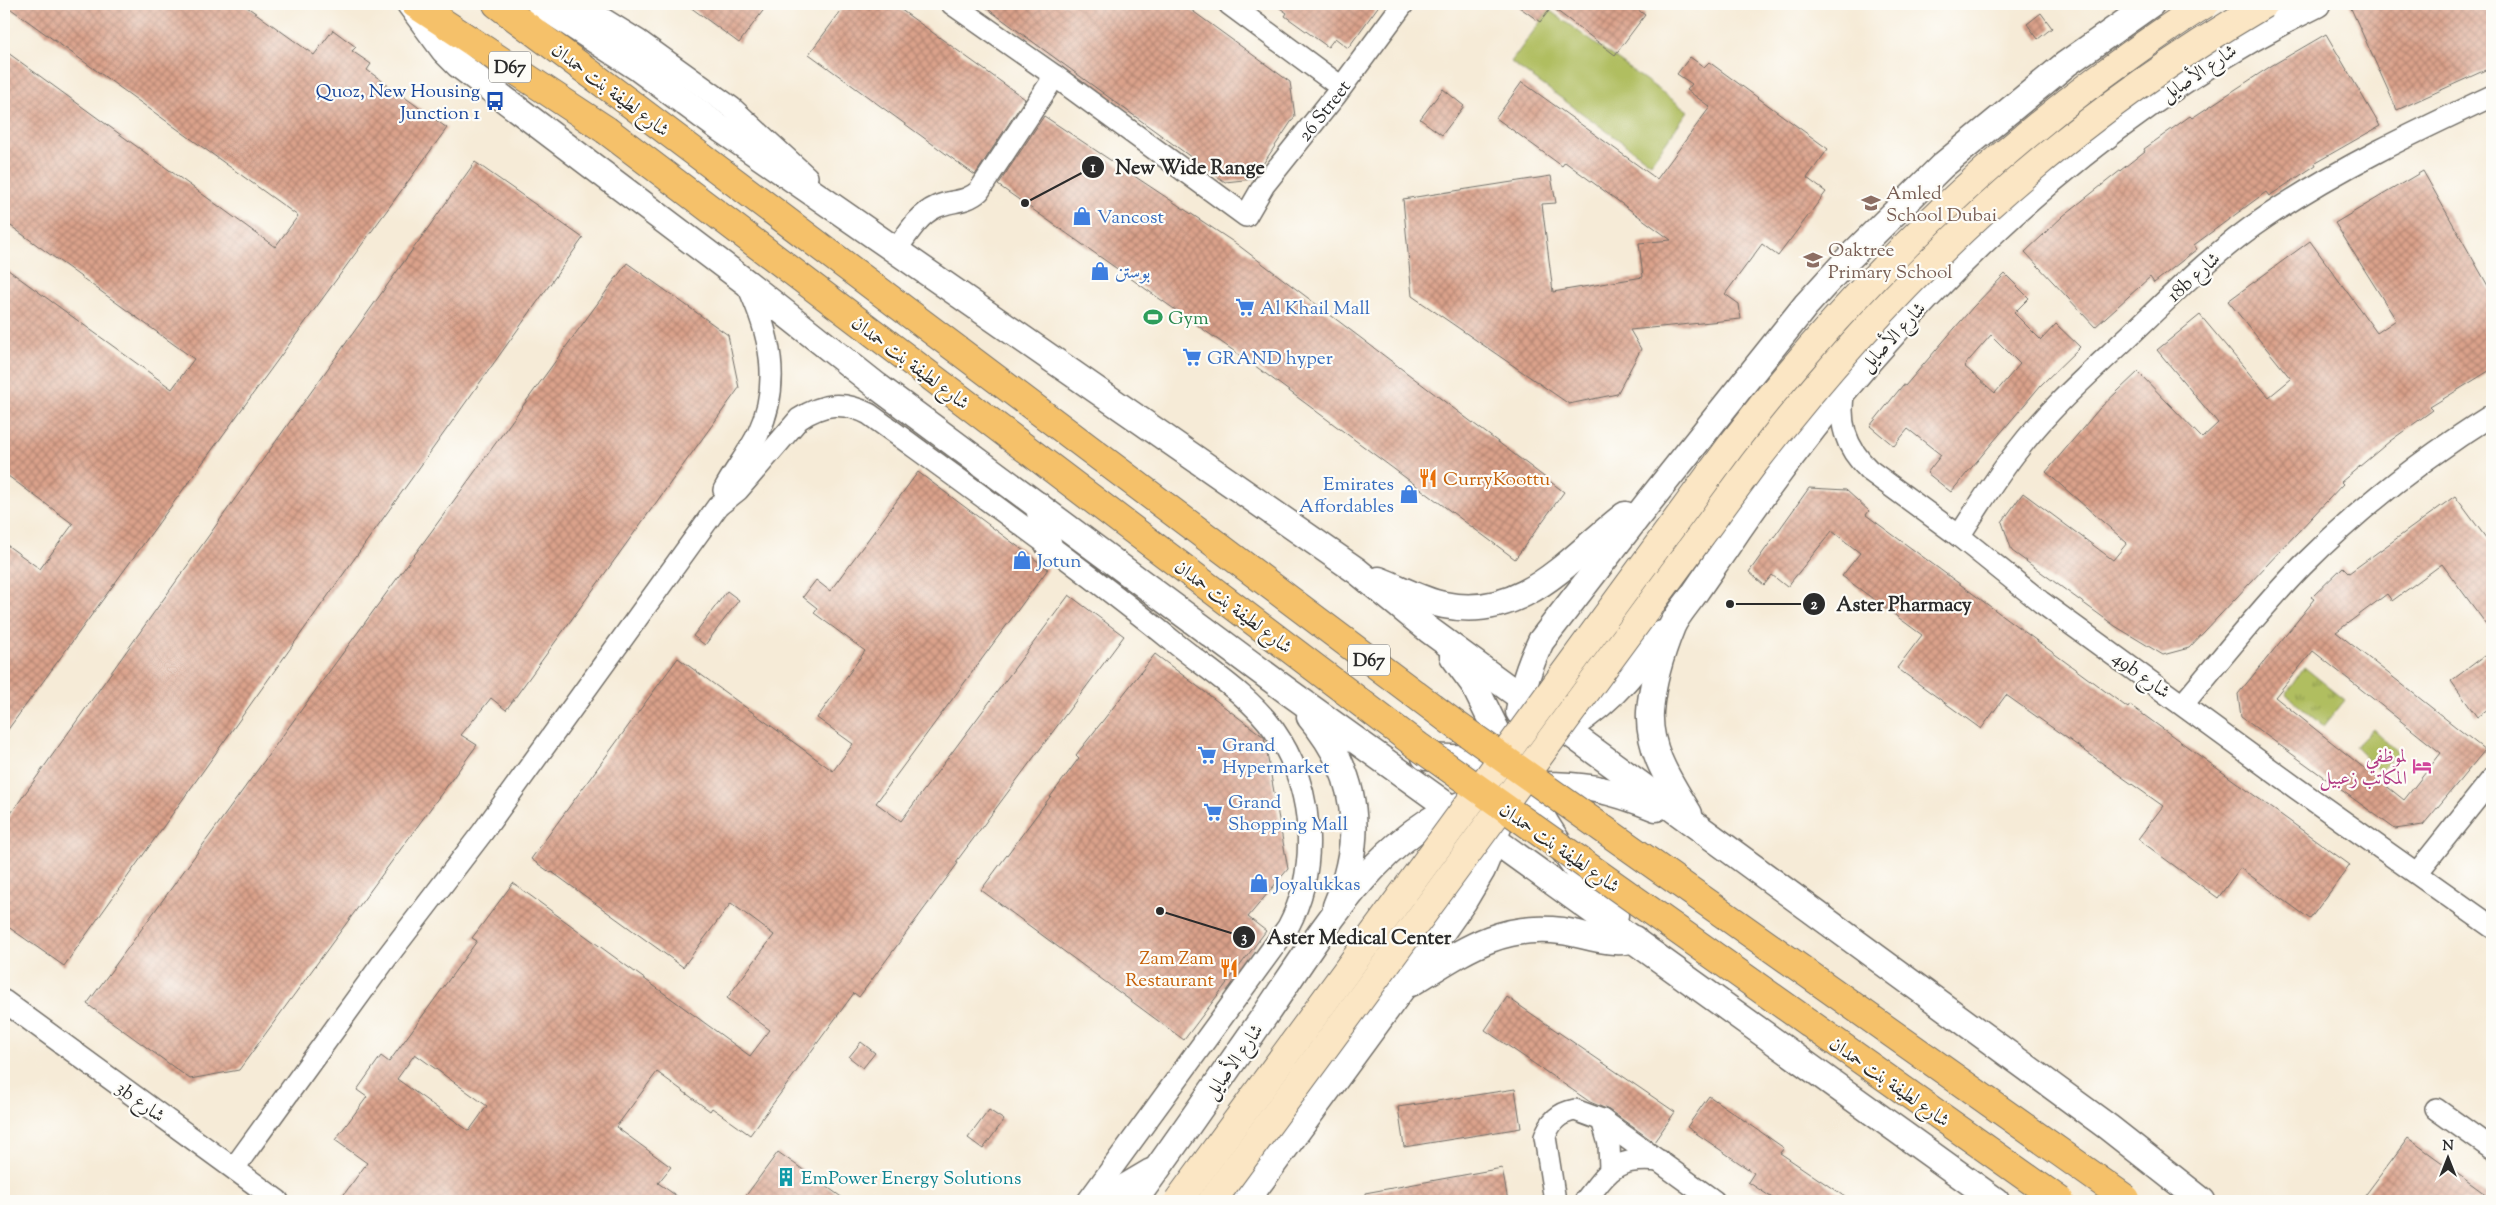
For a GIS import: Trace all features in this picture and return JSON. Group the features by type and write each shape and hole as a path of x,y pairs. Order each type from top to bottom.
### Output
{"main road":[{"name":"شارع لطيفة بنت حمدان","path":"414,4 606,130 1418,746 2060,1201"},
{"name":"شارع لطيفة بنت حمدان","path":"497,4 1452,722 2128,1200"},
{"path":"1178,1201 1724,455 1811,345 1900,249 1997,159 2070,99 2205,4"},
{"path":"1212,1201 1712,519 1795,410 1838,359 1930,261 2028,170 2080,127 2148,76 2264,4"}],"street":[{"path":"410,4 444,50 459,65 747,283 877,386 1286,690 1996,1201"},
{"name":"شارع لطيفة بنت حمدان","path":"540,4 637,67 722,129 1357,571 1429,630"},
{"path":"579,4 639,41 732,108 810,179 816,194"},
{"path":"896,250 928,211 938,206 969,199 979,191 1055,76 952,4"},
{"path":"1229,4 1341,87"},
{"name":"26 Street","path":"1055,76 1246,216 1264,185 1403,4"},
{"path":"1634,939 1516,787 1513,751 1518,724 1520,696 1529,665 1541,641 1648,503 1806,306 1885,220 1942,166 2005,113 2066,64 2151,4"},
{"name":"شارع الأصايل","path":"1673,624 1794,450 1844,388 1942,282 2012,216 2065,170 2196,72 2252,37 2318,4"},
{"name":"18b شارع","path":"1959,536 2020,446 2044,417 2181,286 2222,250 2265,218 2310,189 2374,153 2492,96"},
{"path":"234,1168 382,965 482,833 718,506 728,483 758,433 769,403 772,387 773,371 767,335 747,283"},
{"name":"49b شارع","path":"1844,388 1841,406 1842,424 1847,442 1856,458 1869,470 1959,536 2041,602 2296,788 2492,927"},
{"path":"718,506 738,490 799,419 819,408 841,404 856,407 869,414 1050,546 1149,622 1259,711 1288,754 1302,794 1308,828 1306,880 1300,905 1288,927 1088,1201"},
{"path":"2183,704 2289,580 2341,528 2426,458 2492,415"},
{"path":"1357,571 1442,605 1468,608 1494,606 1519,598 1541,585 1605,530 1626,515 1648,503"},
{"path":"1038,505 1050,546"},
{"path":"1286,690 1310,695 1376,739 1411,754 1454,760 1478,759 1513,751 1565,730 1588,715 1610,697 1629,677 1666,628 1673,624"},
{"path":"1673,624 1653,683 1650,730 1657,758 1696,825"},
{"path":"1429,630 1696,825 1739,859 2108,1127 2202,1201"},
{"path":"1429,630 1452,655 1473,683 1513,751"},
{"path":"1286,690 1334,748 1343,768 1352,798 1353,832 1350,855 1344,884 1330,920"},
{"path":"2417,872 2492,779"},
{"path":"1330,920 1388,852 1428,820 1451,808 1516,787 1589,786 1618,793 1696,825"},
{"path":"1246,1201 1403,987 1474,885 1494,841 1501,816 1516,787"},
{"name":"شارع الأصايل","path":"1134,1201 1330,920"},
{"path":"1403,987 1469,947 1487,938 1515,930 1560,930 1618,941 1634,939"},
{"name":"3b شارع","path":"4,1001 278,1201"},
{"path":"2436,1109 2492,1149"},
{"path":"1555,1201 1545,1145 1548,1129 1557,1117 1575,1110 1602,1120 1714,1201"},
{"path":"1602,1120 1609,1144 1610,1169"},
{"path":"1585,1201 1610,1169 1632,1161 1660,1161"},
{"path":"1102,1201 1160,1166"}],"green space":[{"path":"1549,10 1688,111 1651,163 1511,62"},
{"path":"2304,667 2345,700 2324,726 2286,694"},
{"path":"2373,729 2398,753 2380,771 2355,747"}],"building":[{"path":"4,4 243,4 314,55 333,30 356,47 352,51 371,64 367,70 447,128 4,735 4,543 40,569 73,524 4,473 4,267 172,389 194,359 4,221 4,50 275,247 298,216"},
{"path":"686,4 768,4 739,43"},
{"path":"846,4 893,4 1025,99 975,175 809,54"},
{"path":"981,4 1183,4 1290,82 1295,116 1253,179 1225,182"},
{"path":"1274,4 1380,4 1348,48 1335,38 1328,47 1285,16 1287,13"},
{"path":"1515,4 1630,4 1645,15 1615,55 1552,7 1540,22"},
{"path":"2349,4 2492,4 2492,67 2397,110"},
{"path":"2041,13 2052,28 2038,39 2027,24"},
{"path":"2326,34 2380,126 2315,163 2316,165 2269,196 2266,192 2194,245 2197,249 2154,283 2150,277 2095,327 2025,252 2063,216 2145,151 2144,149 2190,116 2192,118 2271,66"},
{"path":"1690,57 1704,67 1709,62 1828,149 1807,178 1826,192 1778,256 1762,244 1725,294 1739,304 1741,319 1630,330 1641,349 1617,394 1569,404 1412,296 1403,199 1551,176 1556,203 1542,204 1553,292 1643,277 1639,243 1671,240 1565,162 1562,166 1496,118 1522,82 1657,179 1710,107 1687,90 1692,84 1677,74"},
{"path":"1443,89 1464,106 1442,135 1420,119"},
{"name":"Al Khail Mall","path":"1044,116 1238,245 1564,492 1515,559 1258,368 998,185"},
{"path":"475,162 583,238 64,966 4,924 4,823"},
{"path":"2423,171 2492,293 2492,369 2430,407 2433,410 2390,441 2341,482 2343,484 2189,648 2163,655 2115,626 2012,551 2002,522 2023,493 2113,560 2127,543 2046,472 2099,409 2138,372 2202,438 2218,423 2157,350 2200,315 2269,397 2291,379 2228,301 2310,241 2377,333 2396,320 2335,223"},
{"path":"627,263 728,335 739,388 506,710 491,698 461,735 477,745 239,1070 190,1079 87,1004"},
{"path":"2005,274 2029,298 2014,313 2041,340 2056,324 2080,347 2041,385 1951,492 1927,473 1941,455 1908,429 1894,446 1870,426 1903,385 1905,386 1973,307","holes":["1991,335 2020,364 1995,393 1964,366"]},
{"path":"918,472 1048,569 876,803 901,821 1069,595 1124,636 956,862 958,863 859,997 854,993 750,1135 712,1108 710,1111 657,1072 616,1127 671,1167 658,1183 684,1201 339,1201 367,1163 335,1140 367,1097 357,1090 381,1056 389,1062 477,941 472,938 513,883 750,1056 770,1030 727,998 774,935 731,903 683,967 552,872 531,859 678,658 833,771 853,744 817,718 865,651 814,613 817,608 803,597 816,580 830,591","holes":["415,1054 487,1106 469,1131 397,1079"]},
{"path":"1809,488 1846,490 1869,511 1866,515 2128,708 2130,705 2350,865 2310,919 2240,868 2218,898 2138,839 2163,806 2006,695 1981,729 1897,668 1922,635 1842,576 1860,553 1832,531 1787,587 1772,575 1764,585 1749,572"},
{"path":"2455,496 2492,546 2492,632 2442,564 2392,601 2387,594 2336,632 2485,750 2423,825 2395,829 2241,717 2238,694 2315,599 2312,597 2343,567 2349,573","holes":["2313,651 2441,753 2404,800 2275,697"]},
{"path":"727,591 739,600 705,645 693,636"},
{"path":"2492,650 2492,706 2477,717 2451,681"},
{"path":"1155,654 1264,737 1288,869 1248,917 1266,931 1184,1040 981,890 1079,758 1076,755"},
{"path":"1507,997 1675,1112 1654,1142 1609,1110 1590,1102 1485,1030"},
{"path":"861,1042 875,1053 863,1068 849,1057"},
{"path":"1515,1089 1521,1128 1404,1147 1398,1107"},
{"path":"1709,1096 1784,1148 1780,1153 1851,1201 1777,1201 1748,1182 1754,1173 1687,1127"},
{"path":"989,1110 1004,1120 983,1149 968,1138"},
{"path":"2408,1138 2492,1199 2492,1201 2361,1201"},
{"name":"EmPower Energy Solutions","path":"778,1152 847,1201 742,1201"},
{"path":"1502,1168 1508,1201 1365,1201 1365,1193"}],"place":[{"name":"Quoz, New Housing Junction 1","path":"495,101"},
{"name":"New Wide Range","path":"1025,203"},
{"name":"Amled School Dubai","path":"1871,203"},
{"name":"Vancost","path":"1082,216"},
{"name":"Oaktree Primary School","path":"1813,260"},
{"name":"بوستن","path":"1100,271"},
{"name":"Al Khail Mall","path":"1245,307"},
{"name":"Gym","path":"1153,317"},
{"name":"GRAND hyper","path":"1192,357"},
{"name":"CurryKoottu","path":"1428,478"},
{"name":"Emirates Affordables","path":"1409,494"},
{"name":"Jotun","path":"1022,560"},
{"name":"Aster Pharmacy","path":"1730,604"},
{"name":"Grand Hypermarket","path":"1207,755"},
{"name":"لموظفي المكاتب زعبيل","path":"2422,766"},
{"name":"Grand Shopping Mall","path":"1213,812"},
{"name":"Joyalukkas","path":"1259,883"},
{"name":"Aster Medical Center","path":"1160,911"},
{"name":"Zam Zam Restaurant","path":"1229,968"},
{"name":"EmPower Energy Solutions","path":"786,1177"}]}
